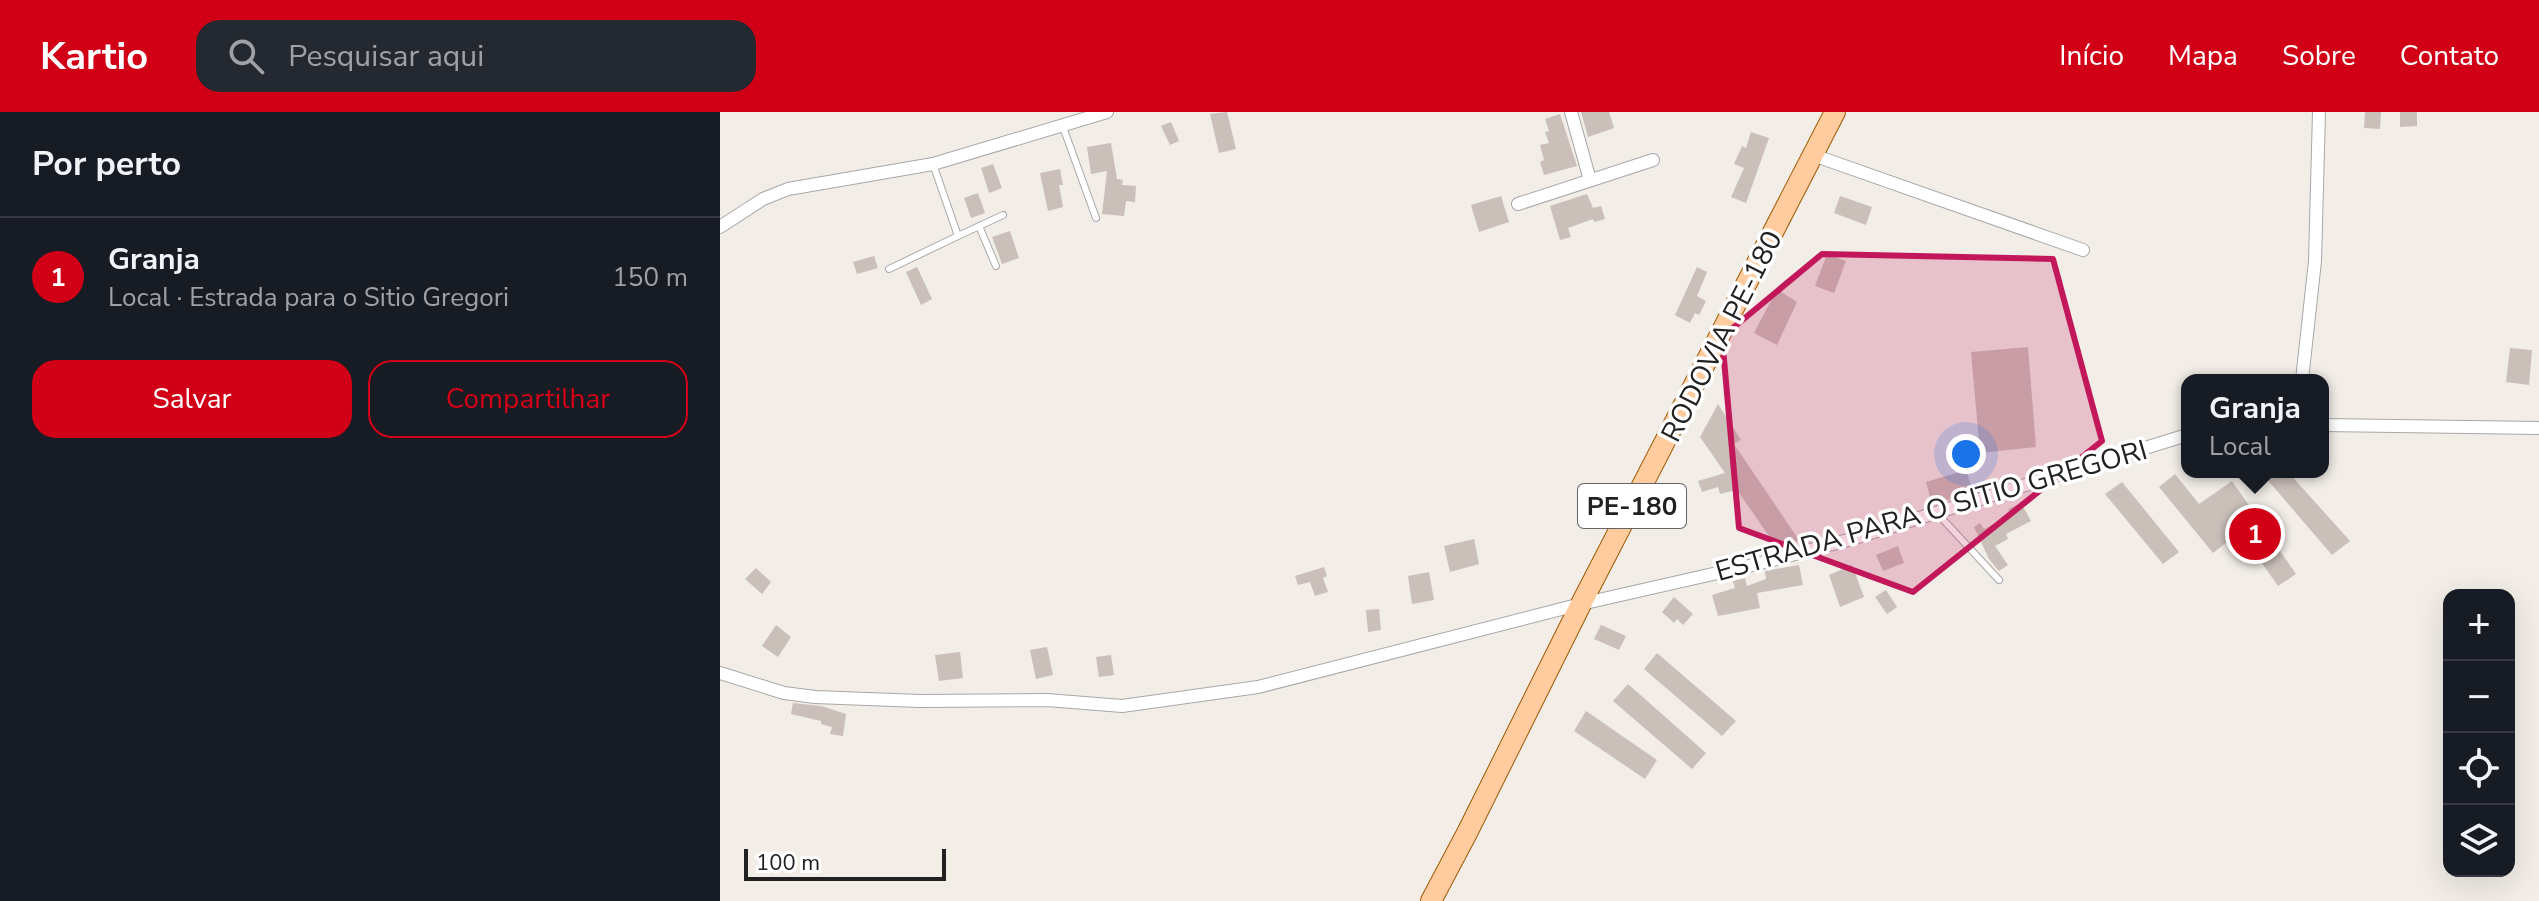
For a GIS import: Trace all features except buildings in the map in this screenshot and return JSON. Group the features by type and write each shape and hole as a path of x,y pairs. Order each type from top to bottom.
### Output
{"main road":[{"name":"RODOVIA PE-180","path":"1431,901 1835,112"}],"street":[{"path":"1571,112 1590,180"},
{"path":"2303,374 2315,261 2319,112"},
{"path":"720,227 763,199 788,189 933,164 1101,113"},
{"path":"1813,155 2083,250"},
{"path":"1518,204 1653,160"},
{"path":"2329,425 2539,428"},
{"name":"ESTRADA PARA O SITIO GREGORI","path":"720,673 768,689 815,697 920,701 1047,700 1122,706 1258,687 1581,604 1757,564 1937,513 2181,437"}],"lane":[{"path":"1063,127 1096,218"},
{"path":"933,164 958,236"},
{"path":"889,269 1003,215"},
{"path":"979,226 996,266"},
{"path":"1937,513 1999,580"}],"highlighted area":[{"path":"1822,254 2053,259 2102,441 1913,592 1739,528 1722,337"}],"place":[{"name":"Granja","path":"2255,534"}]}
